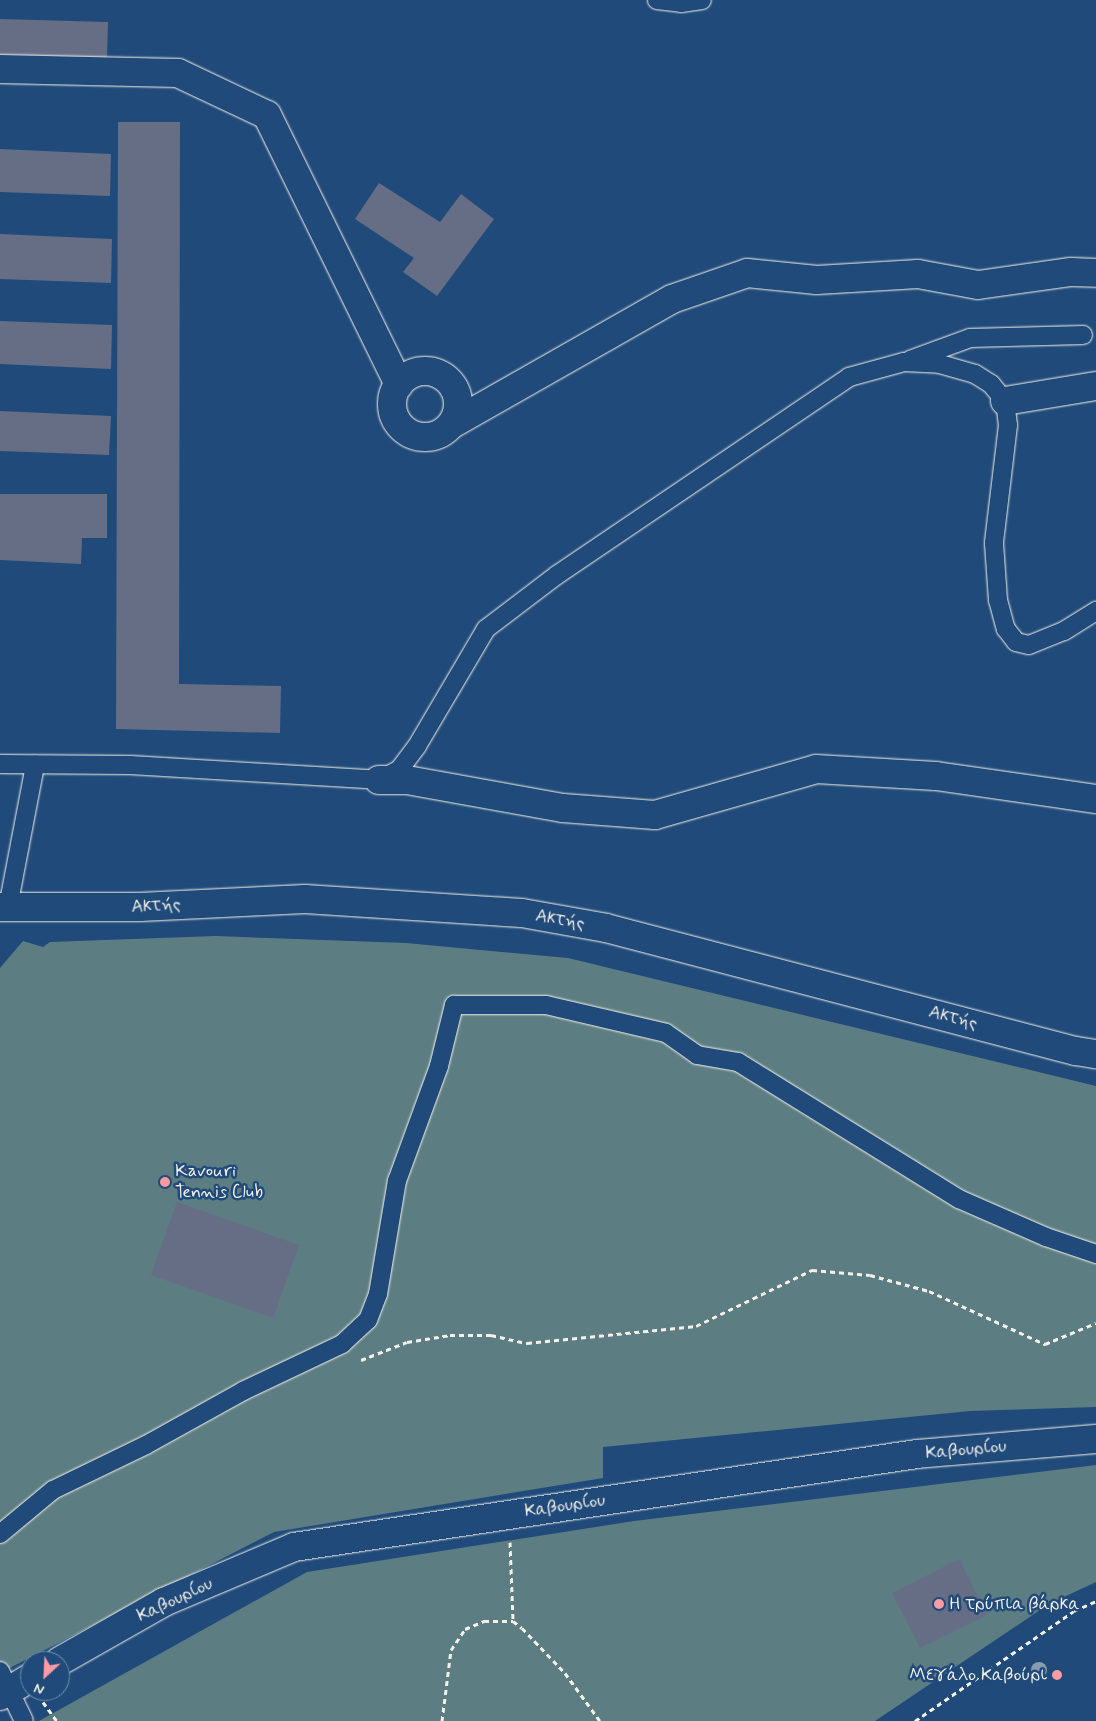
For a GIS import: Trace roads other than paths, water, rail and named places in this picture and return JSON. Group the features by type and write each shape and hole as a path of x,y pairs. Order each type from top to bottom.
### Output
{"street":[{"path":"0,69 178,73 267,114 400,384"},
{"path":"452,424 458,412 458,400 446,378 421,372 400,384 392,407 403,429 415,436 428,438 442,434 452,424 672,299 746,272 817,280 918,274 978,285 1071,272 1096,273"},
{"path":"1004,401 1096,386"},
{"path":"379,780 407,780 563,808 655,815 816,769 936,776 1096,800"},
{"name":"Ακτής","path":"3,914 305,899 522,913 606,928 1076,1051 1096,1054"},
{"name":"Καβουρίου","path":"70,1655 164,1602 294,1547 917,1454 1096,1439"}],"lane":[{"path":"657,0 681,3 702,0"},
{"path":"0,764 130,765 379,780 399,770 417,746 486,629 557,576 849,377 904,362 970,338 1083,335"},
{"path":"904,362 940,364 975,374 991,384 1004,401 1008,425 994,543 998,600 1006,629 1016,642 1029,645 1064,631 1096,611"},
{"path":"3,914 34,765"},
{"path":"0,1534 53,1490 146,1445 243,1390 342,1344 368,1320 378,1294 397,1181 439,1066 454,1005 546,1005 666,1033 697,1055 738,1062 959,1199 1046,1237 1096,1254"},
{"path":"16,1686 24,1721"}],"place":[{"name":"Kavouri Tennis Club","path":"165,1182"},
{"name":"Η τρύπια βάρκα","path":"939,1604"},
{"name":"Μεγάλο Καβούρι","path":"1057,1675"}]}
